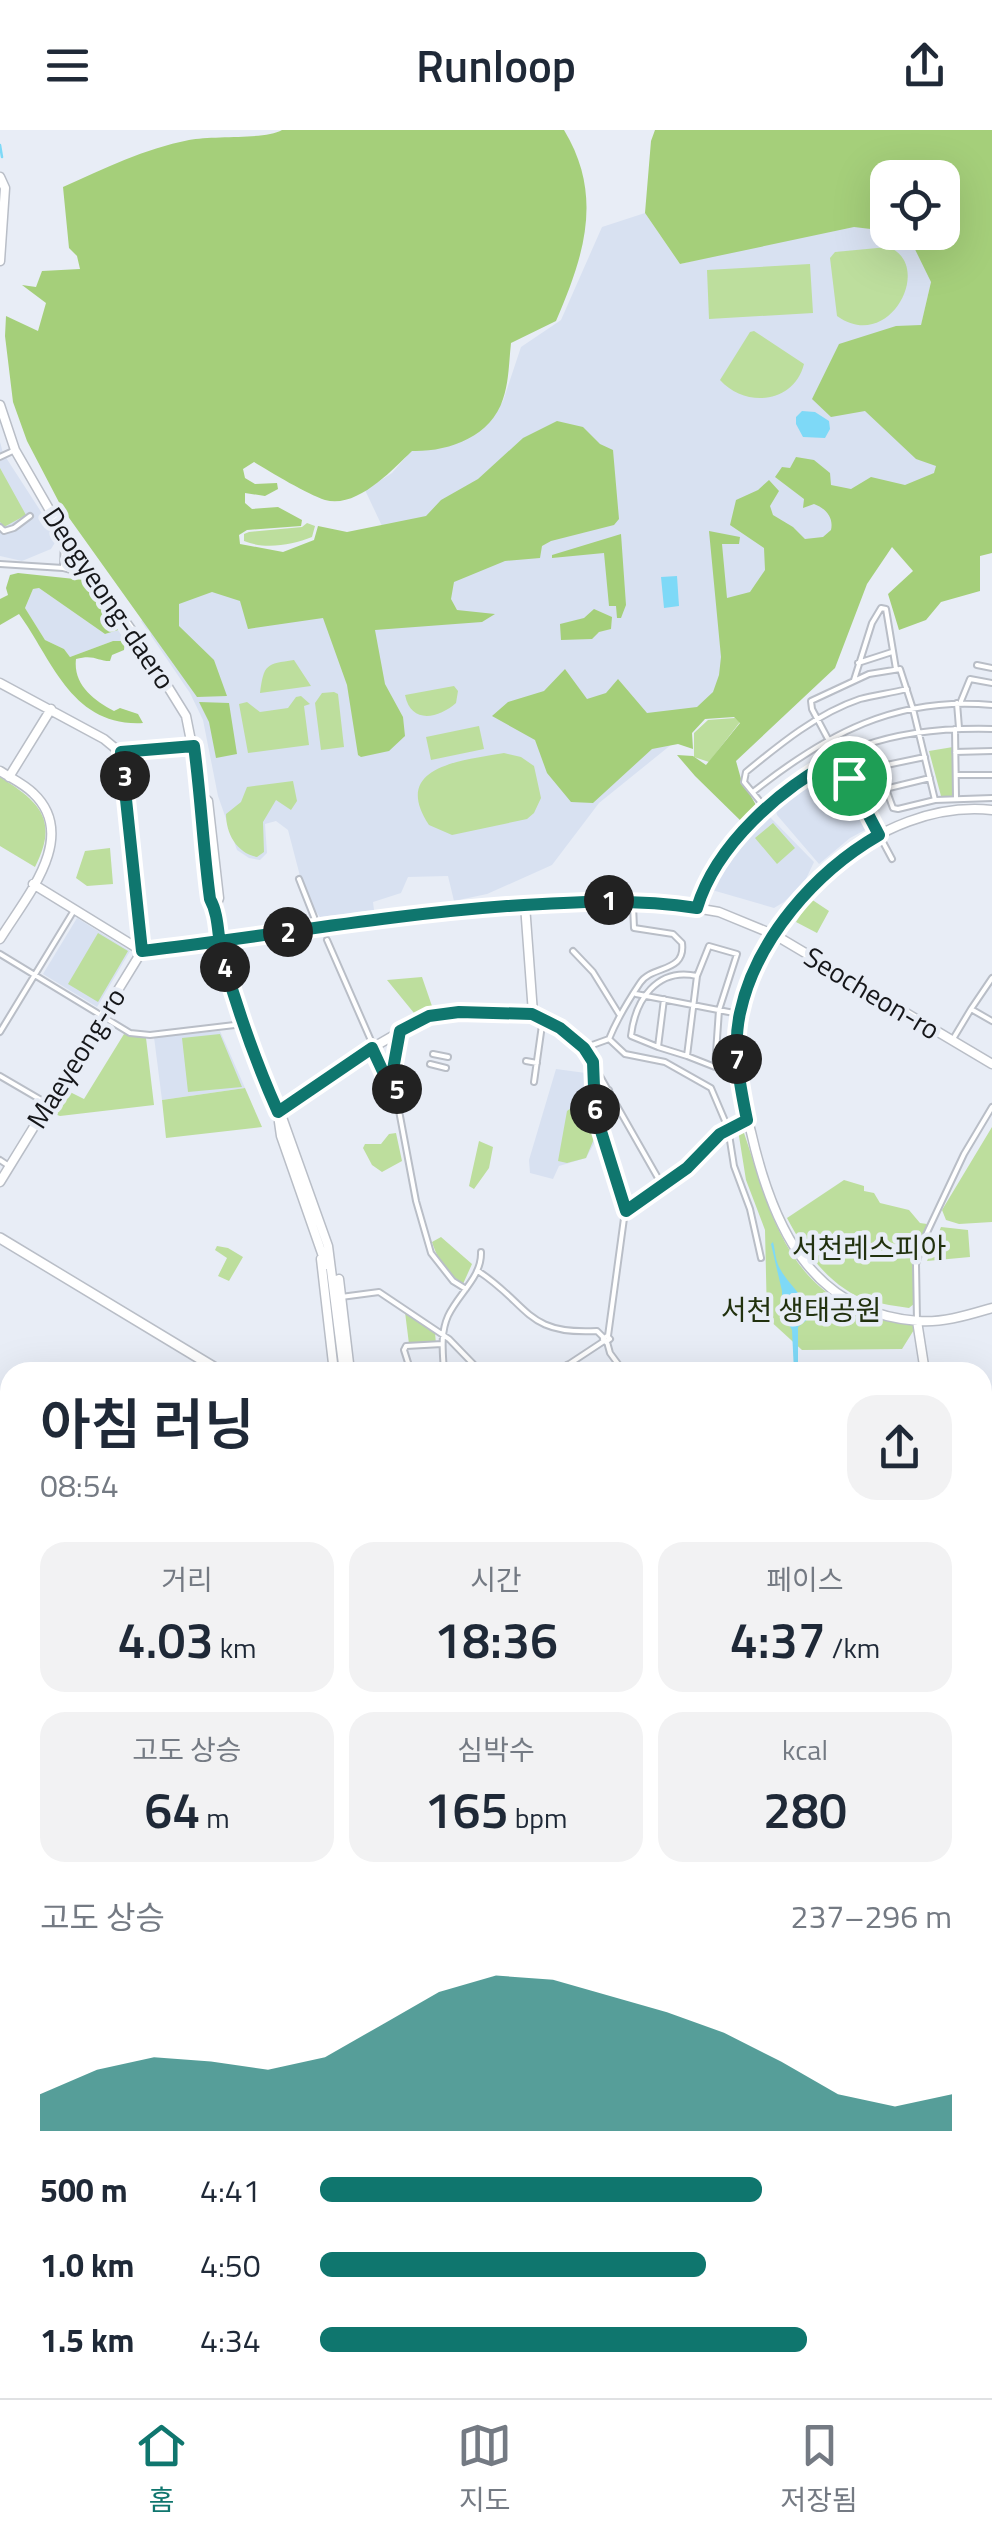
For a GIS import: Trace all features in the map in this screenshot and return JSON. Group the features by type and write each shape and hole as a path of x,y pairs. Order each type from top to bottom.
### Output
{"main road":[{"path":"2,1239 205,1362"}],"street":[{"path":"0,177 0,260"},
{"name":"Deogyeong-daero","path":"0,405 15,450 64,535 186,716 202,796 199,803 206,875 219,941 243,1024 318,1224 332,1282 341,1362"},
{"path":"0,457 15,450"},
{"path":"0,527 4,531 14,528 30,516"},
{"path":"63,568 64,535"},
{"path":"0,564 63,568 93,576"},
{"path":"854,680 881,608 886,609 896,669"},
{"path":"858,664 892,652"},
{"path":"976,666 992,668"},
{"path":"892,859 818,720 812,700 869,674 900,668 936,800"},
{"path":"956,798 959,703 970,680 992,683"},
{"path":"0,682 121,752 194,746"},
{"path":"767,810 744,782 746,772 818,720 860,699 907,689"},
{"path":"753,792 828,738 867,720 959,703 992,705"},
{"path":"9,777 51,709"},
{"path":"697,908 703,888 730,848 792,788 838,758 863,746 920,733 992,729"},
{"path":"956,752 992,751"},
{"path":"121,752 142,951"},
{"path":"849,778 872,768 925,757"},
{"path":"0,771 32,792 46,809 53,827 52,846 0,939"},
{"path":"956,775 992,775"},
{"path":"861,800 930,778"},
{"path":"886,789 893,808 898,810 936,800 992,798"},
{"path":"992,810 929,815 901,822 853,850 812,886 775,934 748,985 739,1014 738,1072 747,1120 780,1226 810,1270 842,1296 869,1310 917,1321 956,1318 992,1308"},
{"path":"299,880 314,917"},
{"path":"33,884 142,951 219,941"},
{"path":"584,1048 609,1039 619,1014 648,974 676,964 683,950 673,934 634,928 633,900"},
{"name":"Seocheon-ro","path":"219,941 434,912 524,905 633,900 697,908 719,912 775,934 992,1064"},
{"path":"524,905 532,1014"},
{"path":"0,1032 75,909"},
{"path":"327,940 372,1048 397,1089 416,1201 431,1253 454,1281 466,1289"},
{"path":"686,1056 692,1004 709,946 737,954 719,1010 715,1067"},
{"name":"Maeyeong-ro","path":"0,1182 142,951"},
{"path":"573,951 619,1014"},
{"path":"0,954 130,1033 145,1035 243,1024"},
{"path":"698,976 662,978 645,995 630,1036 738,1072"},
{"path":"952,1040 992,978"},
{"path":"636,994 739,1014"},
{"path":"658,1047 664,999"},
{"path":"971,1009 992,1021"},
{"path":"278,1112 372,1048 429,1016 449,1012 532,1014 560,1028 584,1048 662,1185"},
{"path":"534,1082 543,1018"},
{"path":"391,1080 400,1031"},
{"path":"609,1039 625,1054 665,1062 704,1081 715,1094 761,1258"},
{"path":"433,1054 448,1057"},
{"path":"526,1061 537,1063"},
{"path":"593,1062 594,1101 602,1139 626,1211 606,1339 616,1362"},
{"path":"430,1064 446,1068"},
{"path":"0,1076 48,1104"},
{"path":"594,1101 610,1090"},
{"path":"397,1100 412,1095"},
{"path":"923,1362 917,1321 916,1264 964,1154 992,1107"},
{"path":"626,1211 728,1130 747,1120"},
{"path":"0,1160 9,1166"},
{"path":"318,1224 333,1248 341,1297 342,1362"},
{"path":"318,1224 340,1362"},
{"path":"443,1362 442,1334 448,1314 478,1271 480,1252"},
{"path":"478,1271 502,1286 542,1326 566,1333 597,1332 606,1339"},
{"path":"341,1297 380,1292 442,1334 471,1362"},
{"path":"572,1362 606,1339"},
{"path":"408,1362 406,1346 442,1344"}],"shaded area":[{"path":"645,213 680,264 849,224 870,227 870,250 919,250 931,282 920,330 947,460 720,685 677,740 599,803 552,865 487,894 454,901 448,876 408,877 401,893 373,902 374,910 320,917 300,876 288,830 276,821 265,824 267,853 260,860 237,850 218,796 203,720 190,693 141,621 179,592 382,526 365,490 392,473 412,450 486,425 503,401 521,347 561,320 602,227"},
{"path":"0,442 3,453 58,538 51,549 22,561 0,556"},
{"path":"39,588 105,634 118,630 125,641 113,641 70,657 64,649 45,640 25,608 33,589"},
{"path":"835,765 847,781 867,829 819,864 777,815 775,806 810,777"},
{"path":"768,815 814,862 805,881 774,908 712,890 710,884 732,849"},
{"path":"77,918 130,951 97,1007 43,974"},
{"path":"220,1031 245,1088 162,1100 154,1037"},
{"path":"556,1069 593,1074 595,1142 586,1158 559,1166 553,1179 530,1173 529,1160"}],"green space":[{"path":"282,130 564,130 584,179 586,226 566,297 556,321 511,343 503,399 489,423 453,445 412,451 373,486 349,499 325,500 254,462 243,469 245,478 255,484 277,483 278,489 265,496 245,493 245,503 252,509 278,507 302,520 301,526 247,530 239,535 240,544 283,552 314,540 318,526 347,532 426,516 441,500 478,479 523,438 557,421 583,427 600,444 613,450 619,519 614,525 551,541 542,546 540,558 505,561 454,582 451,599 457,610 495,614 482,622 375,630 385,684 403,717 405,736 389,751 361,757 347,685 323,618 248,629 240,601 212,592 179,604 179,626 214,660 227,696 197,697 62,508 27,441 13,402 6,316 38,331 46,303 22,285 36,287 42,271 80,269 77,256 69,248 63,187 172,144"},
{"path":"655,130 992,130 992,553 980,556 980,591 941,602 926,620 899,630 888,594 913,571 892,547 867,584 835,668 736,761 741,779 760,812 745,825 677,755 693,756 706,765 740,723 734,717 705,719 692,733 693,749 678,744 652,749 593,803 571,802 547,773 535,740 492,716 508,702 544,691 565,669 587,699 606,693 618,679 647,713 697,707 713,692 721,657 709,531 740,537 739,544 722,544 727,598 750,592 765,570 764,548 730,525 736,500 769,480 779,491 770,506 773,515 805,539 823,537 831,530 828,514 814,504 803,508 804,499 775,477 782,467 790,468 796,457 814,460 830,473 831,485 851,489 871,477 905,485 934,473 936,466 916,459 865,411 831,417 812,399 839,344 896,326 921,325 931,282 915,250 960,250 960,160 870,160 870,229 854,227 680,264 645,213"},
{"path":"892,250 901,256 907,270 906,286 889,315 874,324 856,325 837,316 830,258 835,252"},
{"path":"810,264 813,313 709,319 707,270"},
{"path":"754,331 804,364 790,387 768,398 742,395 720,380"},
{"path":"0,468 26,515 4,527 0,522"},
{"path":"307,523 315,526 312,537 296,542 269,546 244,541 244,534 249,532 302,527"},
{"path":"621,534 626,605 621,618 617,618 616,606 609,606 604,553 552,555"},
{"path":"10,575 84,580 118,630 105,634 39,588 33,589 25,608 45,640 64,649 70,657 113,641 125,641 124,650 112,655 110,661 76,659 76,668 81,684 92,696 114,711 120,708 138,714 143,723 118,721 81,702 66,687 19,614 0,625 0,599 8,595"},
{"path":"594,609 612,617 611,629 592,639 561,640 560,624 584,618"},
{"path":"294,660 311,686 260,693 268,667"},
{"path":"454,686 458,691 456,703 434,715 413,711 405,695"},
{"path":"322,693 338,694 344,747 321,750 315,703"},
{"path":"301,696 310,704 304,706 309,745 248,753 239,704 247,702 260,712 288,708"},
{"path":"199,702 229,703 237,754 216,758 209,722"},
{"path":"735,718 740,722 709,762 694,757 694,733 708,720"},
{"path":"479,726 484,749 431,760 426,737"},
{"path":"953,747 953,796 941,796 929,751"},
{"path":"504,753 521,757 534,766 541,798 534,813 527,819 452,835 429,825 419,805 418,789 425,778 453,763"},
{"path":"835,771 852,800 832,812 815,782"},
{"path":"0,777 26,795 42,814 45,837 35,867 0,846"},
{"path":"293,781 297,801 291,810 276,800 263,822 264,852 257,857 238,847 228,829 226,814 241,802 247,787"},
{"path":"773,823 795,848 777,864 755,838"},
{"path":"110,848 113,884 87,886 76,878 85,851"},
{"path":"811,899 829,911 817,933 796,922"},
{"path":"98,933 128,951 98,1002 68,984"},
{"path":"422,977 433,1009 414,1013 387,980"},
{"path":"124,1034 146,1038 154,1105 60,1116 52,1113 64,1089 84,1099"},
{"path":"220,1034 242,1087 188,1092 182,1038"},
{"path":"245,1088 262,1127 166,1138 162,1100"},
{"path":"574,1106 595,1109 599,1127 586,1158 567,1163 558,1161 567,1111"},
{"path":"992,1127 992,1222 959,1224 946,1220 942,1210"},
{"name":"서천 생태공원","path":"738,1130 744,1133 778,1228 804,1271 851,1307 917,1325 902,1349 802,1350 767,1318 765,1230 746,1180"},
{"path":"396,1133 402,1161 382,1172 372,1165 363,1148 365,1144 381,1144 389,1134"},
{"path":"479,1141 493,1147 489,1168 474,1189 469,1186"},
{"name":"서천레스피아","path":"844,1180 864,1186 864,1191 874,1193 880,1203 909,1210 920,1223 927,1224 913,1260 915,1303 909,1308 870,1301 843,1288 811,1256 787,1218"},
{"path":"941,1227 968,1230 970,1257 927,1261"},
{"path":"441,1237 472,1264 463,1284 437,1255 432,1242"},
{"path":"217,1246 243,1257 229,1281 218,1276 227,1258 215,1250"},
{"path":"405,1312 435,1332 436,1345 409,1344"}],"water":[{"path":"802,411 815,412 829,421 825,438 803,437 796,424"},
{"path":"677,576 679,606 664,608 661,577"},
{"path":"771,1244 779,1267 807,1311 808,1319 798,1327 798,1362 794,1362 792,1330 782,1313 782,1291"}],"waterway":[{"path":"0,145 2,157"}],"route":[{"path":"849,778 838,758 792,788 730,848 703,888 697,908 623,900 448,910 219,941 204,944 142,951 121,752 194,746 210,899 215,909 218,929 219,941 221,954 243,1024 278,1112 372,1048 392,1091 397,1089 392,1075 400,1031 429,1016 459,1012 532,1014 560,1028 584,1048 593,1062 595,1112 626,1211 687,1168 720,1134 747,1120 736,1051 739,1014 748,985 775,934 812,886 853,850 879,835 849,778"}]}
